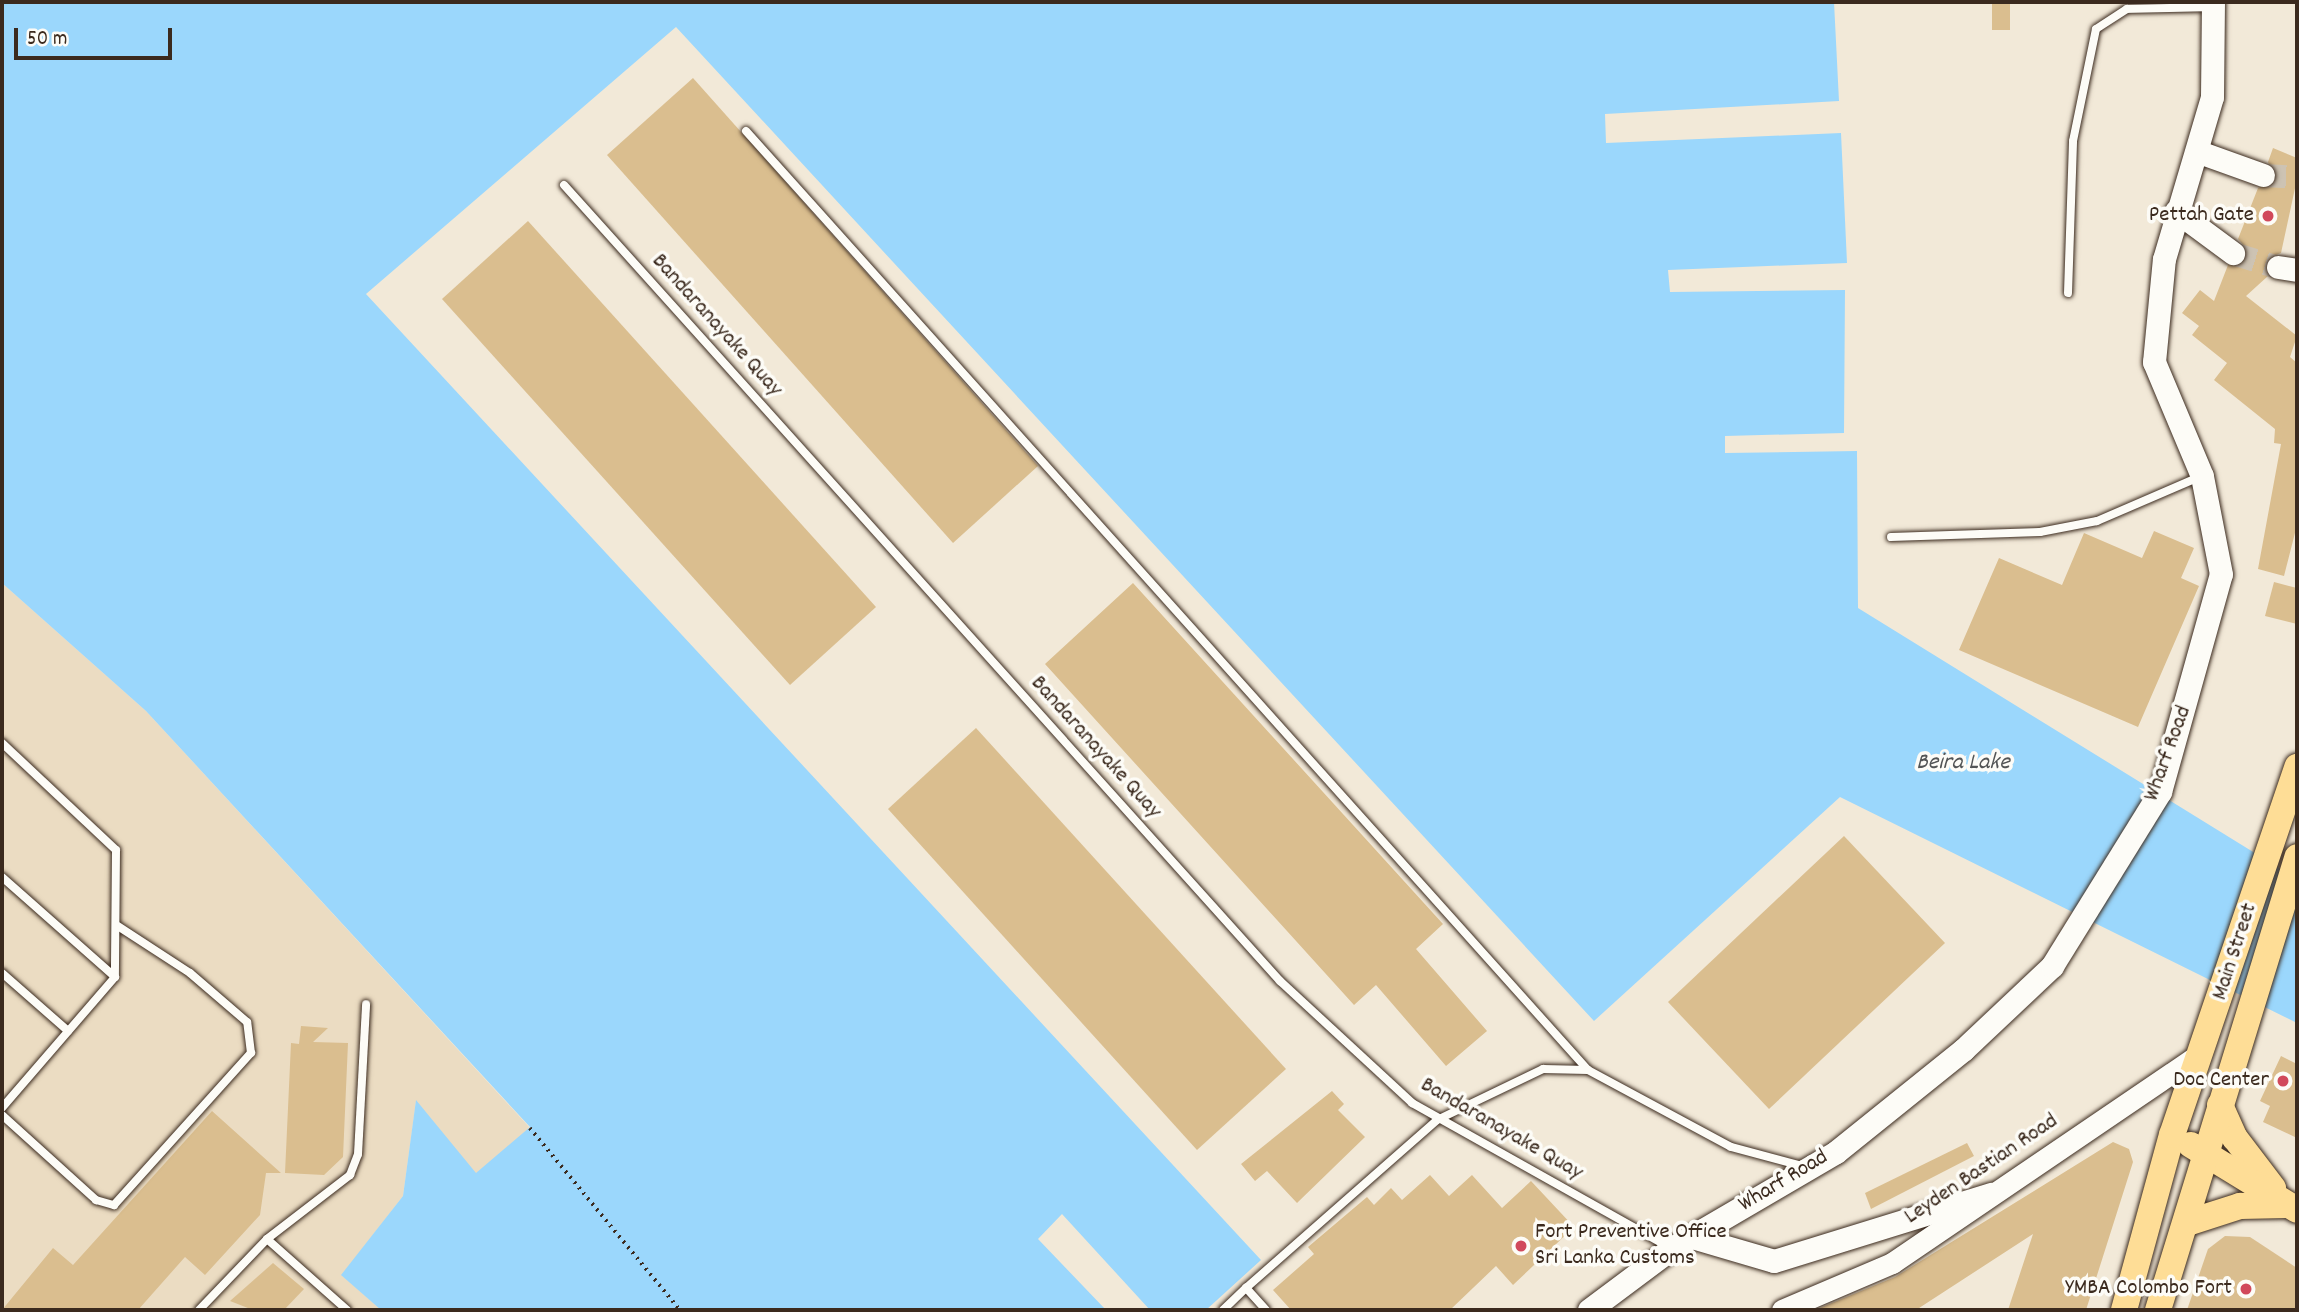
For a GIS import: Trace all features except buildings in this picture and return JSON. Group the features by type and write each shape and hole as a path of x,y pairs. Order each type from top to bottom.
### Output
{"main road":[{"name":"Wharf Road","path":"1588,1310 1672,1248 1808,1168 1964,1049 2052,966 2160,793 2221,574 2202,476 2154,362 2159,284 2176,211 2199,152 2214,76 2214,5"},
{"path":"2199,152 2263,175"},
{"path":"2176,211 2232,253"},
{"name":"Main Street","path":"2124,1310 2172,1135 2220,1002 2297,767"},
{"name":"Main Street","path":"2158,1310 2187,1223 2245,1017 2296,861"},
{"path":"2220,1105 2235,1138 2293,1208"},
{"path":"2172,1135 2293,1208"},
{"path":"1692,1237 1774,1261 1990,1194"},
{"path":"2187,1223 2240,1206 2293,1208"}],"street":[{"name":"Leyden Bastian Road","path":"1782,1310 1892,1263 2201,1053"}],"lane":[{"path":"2068,293 2073,141 2096,29 2127,9 2214,5"},
{"path":"746,131 1588,1070 1731,1147 1808,1168"},
{"name":"Bandaranayake Quay","path":"564,184 1280,981 1437,1120 1672,1248"},
{"path":"1891,537 2040,532 2097,521 2202,476"},
{"path":"2,743 116,850 118,926 115,977 2,1108"},
{"path":"2,877 115,977"},
{"path":"2,1115 96,1200 114,1205 251,1052 247,1022 190,973 118,926"},
{"path":"2,973 68,1031"},
{"path":"200,1310 267,1239 350,1175 358,1154 366,1004"},
{"path":"1223,1310 1437,1120 1543,1069 1588,1070"},
{"path":"2,1092 10,1099"},
{"path":"267,1239 347,1310"},
{"path":"1246,1288 1266,1310"}],"path":[{"path":"530,1128 680,1310"}],"shaded area":[{"path":"2,583 146,711 530,1128 476,1174 416,1101 403,1196 342,1275 381,1310 2,1310"}],"water":[{"name":"Beira Lake","path":"2,2 1834,2 1839,101 1605,114 1606,143 1841,133 1847,263 1668,270 1670,292 1845,290 1844,433 1725,436 1725,453 1857,451 1858,608 2297,879 2297,1023 1840,797 1594,1021 676,27 366,294 1261,1260 1206,1310 1150,1310 1062,1214 1038,1239 1106,1310 381,1310 341,1275 403,1196 416,1100 476,1173 530,1127 146,711 2,583"}],"tunnel":[{"path":"2263,175 2297,177"},
{"path":"2233,253 2278,267"}],"place":[{"name":"Pettah Gate","path":"2268,216"},
{"name":"Doc Center","path":"2283,1081"},
{"name":"Fort Preventive Office Sri Lanka Customs","path":"1521,1246"},
{"name":"YMBA Colombo Fort","path":"2246,1289"}]}
